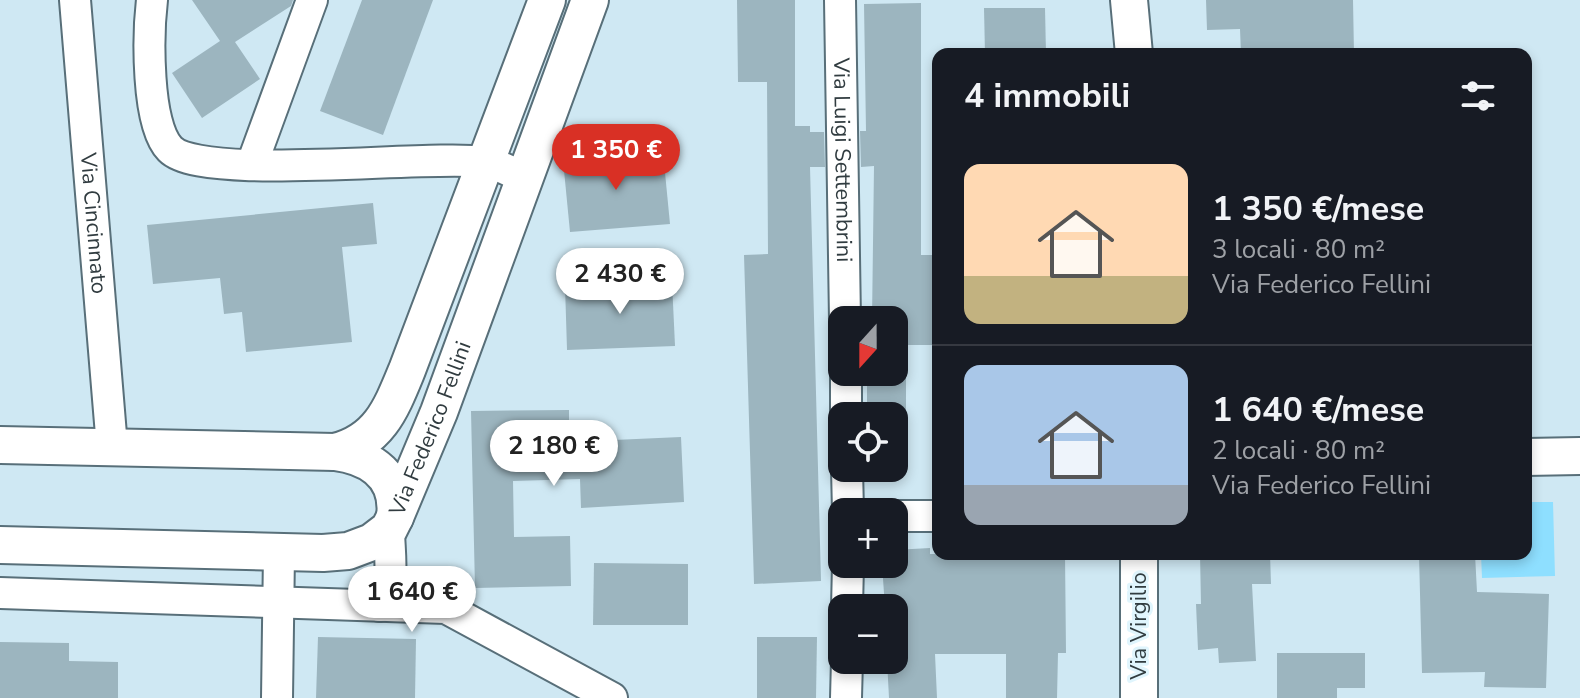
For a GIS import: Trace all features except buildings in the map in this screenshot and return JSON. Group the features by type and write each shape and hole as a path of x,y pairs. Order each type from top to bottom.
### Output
{"street":[{"name":"Via Cincinnato","path":"75,0 112,447"},
{"path":"152,0 150,77 167,145 190,160 252,164 486,162 524,177"},
{"path":"252,164 312,0"},
{"name":"Via Federico Fellini","path":"0,445 335,452 368,439 387,416 547,0"},
{"name":"Via Federico Fellini","path":"0,545 279,553 348,551 372,542 392,523 444,399 590,0"},
{"name":"Via Luigi Settembrini","path":"840,0 845,306"},
{"path":"1129,0 1133,48"},
{"path":"335,452 368,461 383,473 397,496 392,523 389,584 380,606"},
{"path":"1532,457 1580,456"},
{"path":"908,516 932,516"},
{"path":"277,698 279,553"},
{"name":"Via Virgilio","path":"1139,560 1139,698"},
{"path":"0,593 446,608 612,698"},
{"path":"846,698 847,674"}],"shaded area":[{"path":"1532,502 1553,502 1555,576 1482,578 1481,560 1532,560"}]}
